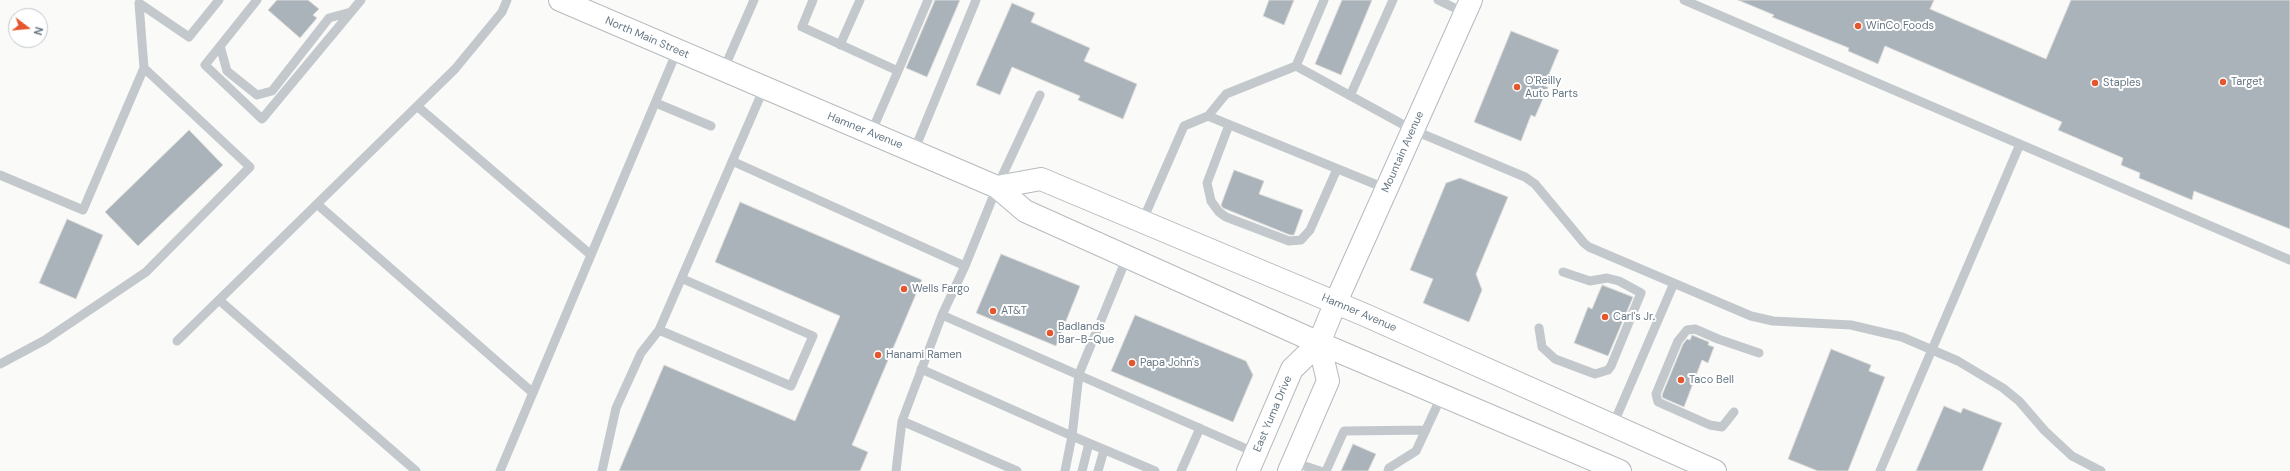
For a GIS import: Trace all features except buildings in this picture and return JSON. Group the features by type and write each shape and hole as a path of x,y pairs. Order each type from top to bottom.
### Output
{"main road":[{"name":"North Main Street","path":"560,0 729,73"},
{"name":"Mountain Avenue","path":"1319,343 1468,7"},
{"name":"Hamner Avenue","path":"729,73 997,187 1025,211 1319,343 1442,395 1594,466 1620,471"},
{"name":"Hamner Avenue","path":"997,187 1041,179 1335,304 1371,317 1715,471"},
{"name":"East Yuma Drive","path":"1252,462 1292,369 1319,343"},
{"path":"1291,466 1328,381 1319,343"}],"lane":[{"path":"137,1 189,37 219,0"},
{"path":"257,0 205,65 262,119 361,0"},
{"path":"178,341 455,69 502,12 507,0"},
{"path":"729,73 754,0"},
{"path":"813,0 802,27 898,71"},
{"path":"840,44 860,0"},
{"path":"871,133 928,0"},
{"path":"914,151 976,0"},
{"path":"1142,222 1184,126 1208,116 1226,94 1296,66 1324,0"},
{"path":"1350,96 1393,0"},
{"path":"1438,0 1468,7"},
{"path":"1684,0 2290,260"},
{"path":"0,175 83,210 144,68 137,1"},
{"path":"220,46 228,71 257,95 272,91 329,18 351,12"},
{"path":"500,471 677,51"},
{"path":"1296,66 1413,130 1526,177 1535,184 1584,243 1751,316 1765,320 1851,324 1902,337 1980,373 2003,388 2019,401 2045,431 2072,456 2102,471"},
{"path":"0,364 45,340 146,272 250,167 144,68"},
{"path":"602,471 616,408 641,353 659,330 683,279 764,88"},
{"path":"896,471 902,421 921,369 942,315 997,187 1040,95"},
{"path":"656,103 711,126"},
{"path":"417,106 592,255"},
{"path":"1208,116 1387,189"},
{"path":"1229,125 1207,183 1210,201 1219,212 1226,217 1289,242 1301,240 1310,230 1337,168"},
{"path":"1880,471 2020,144"},
{"path":"732,161 964,266"},
{"path":"317,204 532,393"},
{"path":"1065,471 1072,436 1079,374 1127,257"},
{"path":"1539,328 1542,347 1555,359 1595,374 1608,370 1611,366 1641,293 1619,281 1607,278 1590,281 1563,272"},
{"path":"659,330 791,386 813,336 683,279"},
{"path":"1612,426 1674,283"},
{"path":"219,300 416,471"},
{"path":"942,315 1200,428 1252,462"},
{"path":"1734,412 1722,427 1710,425 1658,402 1656,394 1678,341 1687,330 1695,329 1718,339 1759,353"},
{"path":"921,369 1155,471"},
{"path":"1388,471 1389,468 1416,451 1442,395"},
{"path":"902,421 1017,471"},
{"path":"1181,471 1200,428"},
{"path":"1326,471 1344,431 1426,430"},
{"path":"1082,471 1089,443"},
{"path":"1098,471 1104,450"},
{"path":"1291,466 1320,471"}],"place":[{"name":"WinCo Foods","path":"1858,26"},
{"name":"Target","path":"2223,82"},
{"name":"Staples","path":"2095,83"},
{"name":"O'Reilly Auto Parts","path":"1517,87"},
{"name":"Wells Fargo","path":"904,289"},
{"name":"AT&T","path":"993,311"},
{"name":"Carl's Jr.","path":"1605,317"},
{"name":"Badlands Bar-B-Que","path":"1050,333"},
{"name":"Hanami Ramen","path":"878,355"},
{"name":"Papa John's","path":"1132,363"},
{"name":"Taco Bell","path":"1681,380"}]}
